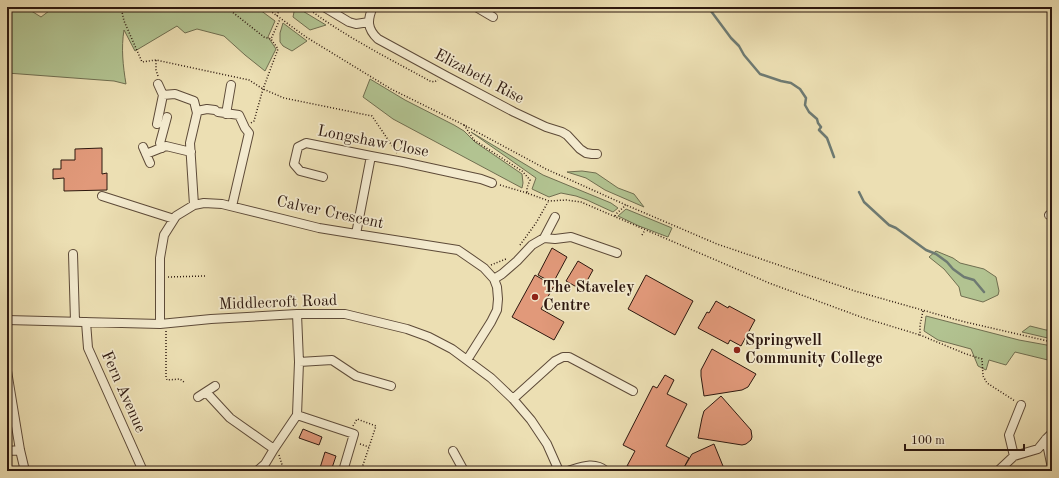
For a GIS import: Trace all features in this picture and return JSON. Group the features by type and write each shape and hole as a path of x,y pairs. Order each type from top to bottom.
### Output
{"street":[{"path":"324,7 349,22 356,24 369,22 369,17 373,7"},
{"path":"477,7 494,17"},
{"name":"Elizabeth Rise","path":"369,22 373,34 378,39 514,112 546,127 562,132 586,153 597,154"},
{"path":"157,124 163,95 158,84"},
{"path":"219,112 231,86"},
{"path":"163,95 175,94 194,101 197,111 190,143 194,205"},
{"path":"197,111 207,109 239,115 249,133 232,206"},
{"path":"162,148 160,143 166,117"},
{"name":"Longshaw Close","path":"323,177 300,171 294,164 298,147 306,143 403,162 481,179 492,183"},
{"path":"150,163 145,150 162,148 166,146 191,152"},
{"path":"356,234 371,156"},
{"path":"102,196 174,219"},
{"name":"Calver Crescent","path":"163,324 160,258 164,235 176,216 194,205 204,203 232,206 318,228 458,250 484,268 494,279"},
{"path":"467,360 492,322 497,310 497,287 494,279 517,261 532,245 544,238 555,217"},
{"path":"544,238 555,239 571,237 617,252"},
{"path":"73,254 75,322"},
{"path":"257,471 265,464 297,415 299,362 297,314"},
{"name":"Middlecroft Road","path":"7,320 163,324 211,319 297,314 345,314 407,329 429,337 452,349 491,378 513,399 531,420 547,444 559,471"},
{"name":"Fern Avenue","path":"86,322 88,348 143,471"},
{"path":"513,399 555,361 563,356 569,357 633,391"},
{"path":"299,362 332,360 356,376 391,386"},
{"path":"7,370 20,450 25,471"},
{"path":"198,398 215,386"},
{"path":"206,392 230,418 275,447"},
{"path":"1014,456 1009,435 1022,405"},
{"path":"297,415 353,434 343,471"},
{"path":"998,471 1014,456 1038,449 1049,437"},
{"path":"1049,437 1052,468"},
{"path":"7,451 20,450"},
{"path":"452,451 464,471"},
{"path":"568,471 593,465 601,467 606,471"}],"path":[{"path":"121,7 124,21 142,62 156,60 249,80 284,98 372,116 403,162"},
{"path":"226,7 264,37 271,39 278,49 254,121 245,128"},
{"path":"265,7 306,37 392,89 464,124 546,169 717,244 855,291 923,311 1052,342"},
{"path":"277,16 280,7"},
{"path":"306,7 346,34 430,81 436,82 442,74"},
{"path":"271,39 281,18"},
{"path":"156,60 156,70"},
{"path":"464,124 474,140 522,171 530,180 527,193"},
{"path":"492,183 549,201 566,200 581,202 769,283 861,317 920,335 982,359 983,376 987,383 1022,405"},
{"path":"520,245 536,223 549,201"},
{"path":"615,216 626,205"},
{"path":"642,235 645,230"},
{"path":"484,268 512,257"},
{"path":"160,277 205,276"},
{"path":"920,335 920,325 923,311"},
{"path":"163,324 167,380 180,379 184,382"},
{"path":"361,471 369,447 376,426 357,419 352,428 348,430 369,447"},
{"path":"275,447 284,471"}],"green space":[{"path":"16,7 25,7 41,17 49,11 46,7 256,7 275,21 268,37 276,49 265,71 224,36 197,29 185,33 177,26 135,51 124,30 123,57 126,84 114,81 7,73 7,18"},
{"path":"295,7 326,25 310,30 293,17"},
{"path":"283,23 307,41 292,51 283,46 280,42 280,33"},
{"path":"370,79 405,100 464,131 475,142 522,174 522,188 393,119 363,97"},
{"path":"471,132 543,175 611,203 618,208 613,212 576,196 561,193 549,197 532,189 536,178"},
{"path":"582,171 596,173 618,188 634,194 644,207 605,190 586,178 567,172"},
{"path":"626,209 672,228 668,237 618,216"},
{"path":"936,251 953,258 960,263 984,269 996,277 999,291 998,295 983,302 961,296 959,287 944,269 929,257"},
{"path":"926,316 1019,340 1052,346 1052,361 1015,352 1006,365 989,360 986,370 978,366 971,349 938,340 924,331"},
{"path":"1030,326 1052,330 1052,339 1022,332"}],"building":[{"path":"102,148 102,174 107,173 107,190 64,191 64,178 53,179 53,169 61,169 61,160 75,160 75,149"},
{"path":"552,248 567,257 553,283 538,275"},
{"path":"578,261 593,270 582,290 566,281"},
{"name":"The Staveley Centre","path":"535,275 554,286 541,309 564,322 554,340 512,317"},
{"path":"646,275 693,301 675,335 628,309"},
{"path":"716,301 755,320 741,346 730,340 728,344 698,328 707,312 709,313"},
{"path":"712,349 756,374 748,387 742,390 704,396 701,370"},
{"path":"665,375 674,380 667,394 687,404 666,446 689,458 682,471 667,471 662,469 660,471 654,468 653,470 627,466 635,451 623,445 653,386 657,388"},
{"path":"721,396 751,430 751,440 746,444 742,445 698,438 704,411"},
{"path":"303,429 322,437 319,445 299,438"},
{"path":"714,444 725,471 682,471 692,454"},
{"path":"325,452 336,456 331,471 319,471"}],"waterway":[{"path":"708,7 760,74 791,83 800,89 806,98 805,105 809,112 817,119 821,127 819,130 827,138 834,157"},
{"path":"859,192 864,202 889,225 896,228 926,250 936,254 964,277 974,280 984,292"}],"place":[{"name":"The Staveley Centre","path":"535,297"},
{"name":"Springwell Community College","path":"737,350"}]}
